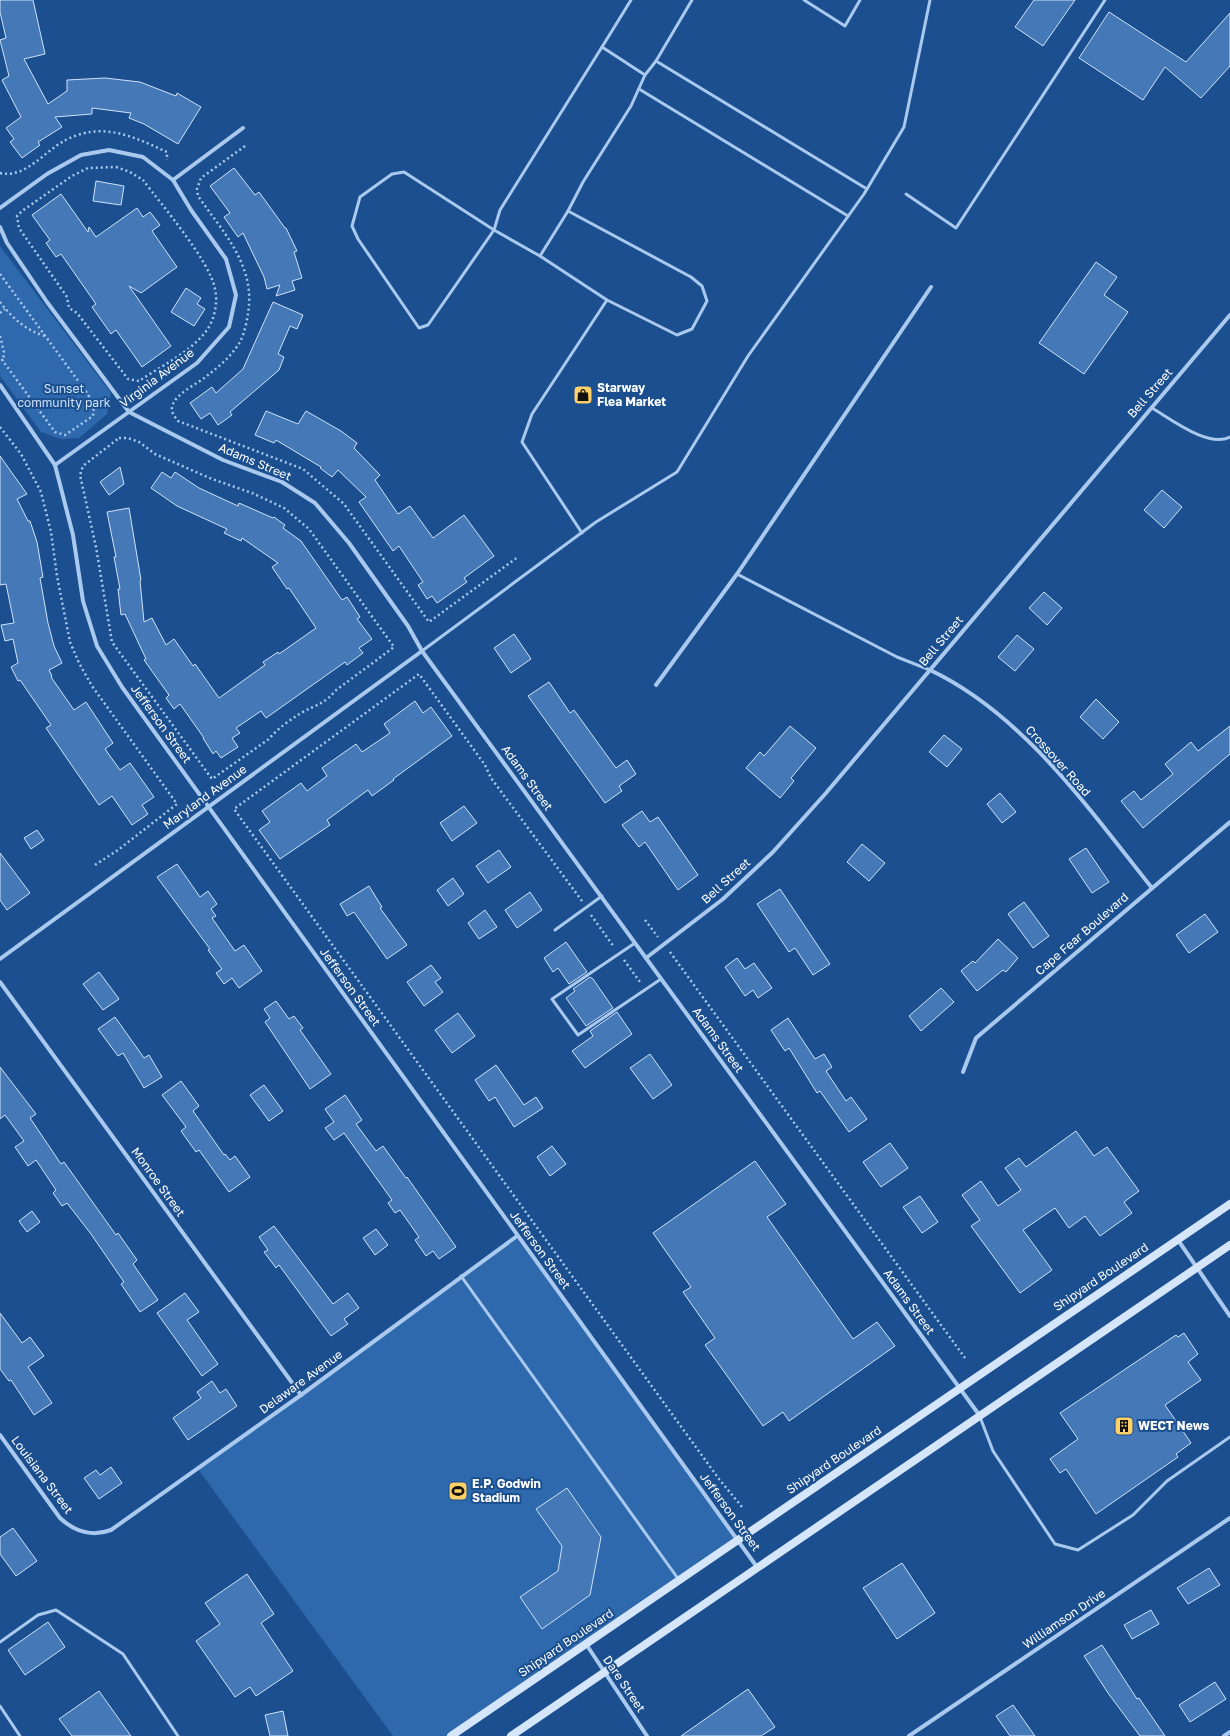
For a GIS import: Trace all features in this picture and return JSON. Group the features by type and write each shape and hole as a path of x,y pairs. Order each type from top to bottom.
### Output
{"main road":[{"name":"Shipyard Boulevard","path":"451,1736 1230,1204"},
{"path":"511,1736 1230,1245"}],"street":[{"path":"172,180 243,128"},
{"name":"Virginia Avenue","path":"0,208 47,174 81,155 109,150 143,157 172,180 191,210 226,259 236,295 229,327 197,363 55,465"},
{"name":"Adams Street","path":"0,226 7,243 46,302 129,412 223,460 282,482 315,503 349,543 408,626 422,651 980,1416"},
{"path":"656,685 737,574 931,287"},
{"name":"Bell Street","path":"646,958 723,899 773,852 826,793 1230,315"},
{"name":"Jefferson Street","path":"0,385 55,465 73,535 83,601 97,646 122,687 757,1567"},
{"name":"Maryland Avenue","path":"0,959 422,651"},
{"name":"Crossover Road","path":"930,670 950,679 977,697 1012,725 1049,763 1088,808 1152,888"},
{"name":"Cape Fear Boulevard","path":"963,1072 976,1038 1230,822"},
{"name":"Monroe Street","path":"0,982 301,1395"},
{"name":"Delaware Avenue","path":"91,1533 111,1530 125,1522 517,1236"},
{"path":"1178,1239 1230,1316"},
{"name":"Louisiana Street","path":"0,1435 60,1518 73,1529 91,1533"},
{"name":"Williamson Drive","path":"909,1736 1230,1518"},
{"name":"Dare Street","path":"585,1644 647,1736"},
{"path":"1224,1736 1230,1732"}],"lane":[{"path":"568,211 691,278 702,286 708,301 692,329 677,335 607,300 540,256 494,230 404,172 392,174 360,197 352,226 358,239 419,328 428,325 494,230 500,210 631,0"},
{"path":"540,256 568,211 583,182 631,106 645,75 656,61 692,0"},
{"path":"804,0 845,26 860,0"},
{"path":"422,651 582,533 677,472 748,356 867,190 904,127 912,96 930,0"},
{"path":"906,194 956,228 1105,0"},
{"path":"602,48 645,75"},
{"path":"656,61 867,190"},
{"path":"639,89 848,216"},
{"path":"582,533 522,442 532,414 607,300"},
{"path":"1152,408 1205,438 1226,439 1230,437"},
{"path":"737,574 897,656 930,670"},
{"path":"555,930 602,896"},
{"path":"635,942 552,999 578,1035 661,979"},
{"path":"461,1276 679,1580"},
{"path":"980,1416 993,1451 1055,1544 1078,1550 1133,1515 1167,1480 1230,1437"},
{"path":"0,1642 38,1615 56,1610 122,1654 178,1736"},
{"path":"0,1706 20,1736"}],"path":[{"path":"245,146 200,178 197,189 198,196 238,252 248,278 250,300 247,321 240,342 227,360 178,397 172,408 174,416 178,421 303,469 344,504 429,622 518,557"},
{"path":"116,167 130,172 143,180 206,265 215,288 216,309 207,329 190,347 139,381 128,379 82,319 69,308 67,297 19,228 17,216 22,211 72,176 88,168 116,167"},
{"path":"0,274 87,393 94,405 92,416 65,435 55,432 0,357"},
{"path":"0,302 5,309 18,320 37,334 45,336"},
{"path":"0,313 5,309"},
{"path":"0,336 4,352 2,361"},
{"path":"0,427 21,454 41,492 51,532 57,576 69,635 79,663 92,686 177,804 118,850 94,865"},
{"path":"119,438 128,438 139,442 155,454 252,493 284,508 309,529 394,647 335,691 328,700 301,713 212,780 112,642 96,547 81,486 80,475 83,466 119,438"},
{"path":"646,989 491,778 485,765 419,674 234,809 719,1479 742,1507"},
{"path":"644,920 664,945 965,1358"}],"green space":[{"name":"Sunset community park","path":"0,246 111,393 107,414 79,438 61,439 41,432 0,376"},
{"name":"E.P. Godwin Stadium","path":"517,1236 738,1540 451,1736 393,1736 198,1469"}],"building":[{"path":"0,0 33,0 45,54 24,59 48,104 67,91 67,80 105,78 140,82 176,96 177,93 201,107 178,144 144,124 129,118 131,113 92,108 92,114 55,117 62,127 38,142 40,145 22,158 10,142 14,139 6,128 21,117 2,80 9,76 0,40 6,38 0,12"},
{"path":"1034,0 1075,0 1043,46 1015,27"},
{"path":"1109,12 1186,62 1230,13 1230,66 1201,98 1165,67 1143,100 1079,58"},
{"path":"234,168 255,195 259,192 286,228 297,251 294,252 302,278 292,281 295,290 276,296 280,285 267,289 264,277 243,233 238,237 224,217 230,213 210,186"},
{"path":"96,181 124,186 121,205 93,201"},
{"path":"61,194 88,232 89,227 96,237 137,208 143,217 150,212 160,225 152,231 177,267 141,293 129,286 171,346 142,367 116,330 111,334 92,307 96,304 61,254 56,257 46,243 50,240 32,215"},
{"path":"1096,262 1117,277 1104,295 1128,312 1084,374 1039,343"},
{"path":"186,288 201,298 197,304 205,309 194,326 171,312"},
{"path":"273,302 303,315 297,329 290,326 278,354 284,357 279,370 230,412 232,415 218,425 210,413 201,419 190,403 212,387 216,393 243,369"},
{"path":"266,411 298,424 306,411 341,431 357,443 354,448 380,475 375,480 398,514 410,506 433,538 464,515 494,556 464,578 467,582 437,603 432,596 427,599 418,585 423,582 399,546 393,551 359,502 366,497 338,470 332,477 320,468 321,467 276,440 274,443 255,435"},
{"path":"0,456 27,494 17,499 28,521 30,521 37,542 43,577 40,578 48,623 54,646 62,663 49,670 52,676 51,677 74,710 86,702 113,743 105,749 120,770 130,763 154,797 142,805 148,814 132,825 112,796 99,805 46,728 51,725 20,680 18,681 11,667 18,663 13,639 5,641 1,625 14,623 6,584 0,585"},
{"path":"120,467 124,484 109,495 100,482"},
{"path":"162,472 171,478 175,472 199,488 238,506 239,503 273,518 274,517 285,525 283,528 301,541 342,600 347,597 360,617 357,619 372,639 359,648 363,653 347,665 345,662 266,718 261,711 236,728 240,733 232,738 238,747 221,758 216,751 213,754 204,738 180,704 174,709 166,698 169,695 144,660 146,659 125,614 121,615 118,589 120,589 114,557 116,557 107,512 129,508 141,580 144,622 152,618 166,645 174,639 193,666 195,664 219,698 265,665 263,662 278,652 279,654 316,628 289,588 287,589 272,567 278,563 242,538 241,541 224,533 227,529 177,506 151,488"},
{"path":"1162,490 1182,507 1164,528 1144,510"},
{"path":"1044,592 1062,608 1047,625 1029,608"},
{"path":"514,634 531,659 511,673 494,648"},
{"path":"1017,635 1034,649 1015,671 998,657"},
{"path":"549,682 570,713 574,710 616,768 627,760 636,774 619,786 622,791 605,803 528,696"},
{"path":"1096,699 1119,722 1103,739 1080,717"},
{"path":"415,701 423,713 431,707 452,736 372,796 368,790 327,820 330,825 280,859 259,830 270,822 262,811 301,783 307,791 327,776 322,768 356,744 362,752 390,733 384,724"},
{"path":"790,726 816,748 791,778 794,781 780,798 746,768 760,752 764,756"},
{"path":"1230,726 1230,754 1143,828 1121,801 1134,791 1141,800 1173,774 1165,764 1191,742 1198,751"},
{"path":"944,735 962,749 947,767 929,752"},
{"path":"1000,793 1016,812 1002,823 987,804"},
{"path":"464,806 477,823 452,841 440,823"},
{"path":"642,811 650,822 658,817 698,875 678,890 645,842 639,847 622,825"},
{"path":"37,830 44,840 31,849 24,838"},
{"path":"862,844 885,863 869,881 847,862"},
{"path":"1086,848 1109,882 1092,893 1069,859"},
{"path":"499,850 511,867 488,883 476,866"},
{"path":"0,853 30,893 7,910 0,900"},
{"path":"177,864 200,897 208,891 217,904 211,909 216,916 212,918 235,951 244,945 262,971 239,988 232,978 224,984 216,973 222,969 208,950 210,949 157,877"},
{"path":"453,878 464,894 448,906 437,890"},
{"path":"369,886 382,907 380,908 407,945 387,959 354,912 347,916 340,904"},
{"path":"780,889 830,964 813,975 795,948 789,952 757,904"},
{"path":"530,892 542,910 517,928 505,910"},
{"path":"1024,902 1049,936 1033,948 1008,914"},
{"path":"485,910 497,927 479,939 468,923"},
{"path":"1205,914 1218,932 1189,953 1176,935"},
{"path":"998,939 1018,958 1006,972 1003,970 977,991 961,971 973,961 975,963"},
{"path":"566,942 587,972 569,984 558,968 553,972 544,958"},
{"path":"737,958 745,969 754,963 772,988 758,998 753,990 745,996 725,967"},
{"path":"431,965 441,978 435,982 443,992 424,1006 407,982"},
{"path":"99,972 119,999 103,1010 83,984"},
{"path":"590,977 593,979 613,1008 586,1026 566,998 575,991 573,989"},
{"path":"941,988 954,1002 921,1031 909,1016"},
{"path":"276,1001 289,1019 294,1016 303,1028 300,1030 331,1074 310,1089 265,1022 270,1018 264,1009"},
{"path":"617,1012 632,1034 585,1068 572,1051 593,1036 590,1031"},
{"path":"458,1013 475,1036 452,1053 435,1030"},
{"path":"115,1017 144,1058 149,1055 162,1077 144,1088 123,1053 118,1056 98,1029"},
{"path":"788,1018 815,1059 824,1054 832,1067 826,1071 846,1101 851,1097 867,1119 849,1132 820,1091 817,1093 789,1048 785,1051 771,1030"},
{"path":"650,1054 672,1085 653,1099 630,1068"},
{"path":"496,1065 524,1105 536,1097 543,1108 514,1127 495,1097 489,1101 475,1080"},
{"path":"0,1067 36,1114 30,1118 61,1164 64,1162 116,1235 118,1233 137,1260 133,1264 158,1300 140,1312 121,1284 124,1282 91,1234 67,1203 62,1206 53,1193 56,1190 36,1160 28,1166 15,1147 24,1141 5,1115 0,1119"},
{"path":"181,1081 199,1106 193,1111 224,1155 225,1154 230,1160 235,1156 250,1177 229,1192 199,1150 196,1152 181,1131 186,1127 162,1095"},
{"path":"264,1085 283,1111 269,1121 250,1095"},
{"path":"345,1095 362,1120 356,1124 376,1151 383,1146 406,1178 407,1177 456,1247 439,1259 433,1251 426,1256 415,1240 419,1237 400,1210 395,1213 388,1203 392,1200 344,1133 334,1140 325,1128 334,1122 325,1109"},
{"path":"1076,1131 1094,1156 1107,1147 1139,1191 1124,1202 1132,1213 1100,1236 1085,1216 1069,1228 1055,1208 1023,1230 1052,1270 1020,1293 971,1226 980,1220 962,1195 981,1181 998,1206 1021,1190 1005,1168 1019,1158 1026,1167"},
{"path":"890,1143 908,1168 881,1187 863,1162"},
{"path":"552,1146 566,1164 550,1176 537,1157"},
{"path":"755,1161 786,1204 767,1217 853,1339 877,1322 895,1346 789,1421 783,1412 763,1426 705,1345 715,1338 683,1292 691,1287 653,1233"},
{"path":"920,1196 938,1222 922,1233 903,1207"},
{"path":"32,1211 40,1222 27,1232 19,1221"},
{"path":"274,1226 333,1304 348,1293 359,1308 344,1319 348,1324 331,1336 279,1265 276,1268 264,1252 268,1250 259,1237"},
{"path":"376,1229 388,1245 375,1255 363,1238"},
{"path":"185,1293 199,1312 187,1320 218,1364 202,1376 157,1313"},
{"path":"0,1313 22,1343 30,1337 44,1356 28,1367 52,1403 34,1415 11,1380 9,1381 0,1369"},
{"name":"WECT News","path":"1184,1333 1198,1354 1188,1362 1201,1380 1165,1405 1191,1443 1176,1454 1178,1457 1096,1514 1066,1469 1060,1473 1050,1459 1078,1439 1060,1413 1176,1335 1178,1337"},
{"path":"212,1381 220,1393 226,1389 237,1406 188,1440 173,1418 201,1398 197,1392"},
{"path":"111,1467 122,1483 99,1499 84,1478 96,1470 100,1475"},
{"path":"567,1488 601,1537 590,1595 542,1629 520,1597 558,1571 562,1546 536,1509"},
{"path":"13,1528 37,1561 16,1576 0,1554 0,1537"},
{"path":"902,1563 935,1613 897,1639 863,1588"},
{"path":"1209,1568 1220,1585 1188,1604 1177,1588"},
{"path":"247,1574 274,1614 261,1623 293,1671 256,1696 250,1687 235,1697 196,1641 220,1624 205,1603"},
{"path":"1151,1610 1159,1624 1132,1639 1124,1625"},
{"path":"48,1622 65,1647 25,1675 8,1650"},
{"path":"1102,1645 1137,1699 1139,1698 1165,1736 1140,1736 1108,1693 1084,1656"},
{"path":"1215,1682 1226,1699 1190,1722 1179,1705"},
{"path":"748,1689 775,1727 761,1736 681,1736"},
{"path":"99,1691 131,1736 72,1736 59,1719"},
{"path":"1013,1705 1035,1736 1010,1736 996,1716"},
{"path":"283,1711 288,1736 270,1736 265,1715"}],"place":[{"name":"Starway Flea Market","path":"583,395"},
{"name":"WECT News","path":"1124,1426"},
{"name":"E.P. Godwin Stadium","path":"458,1491"}]}
